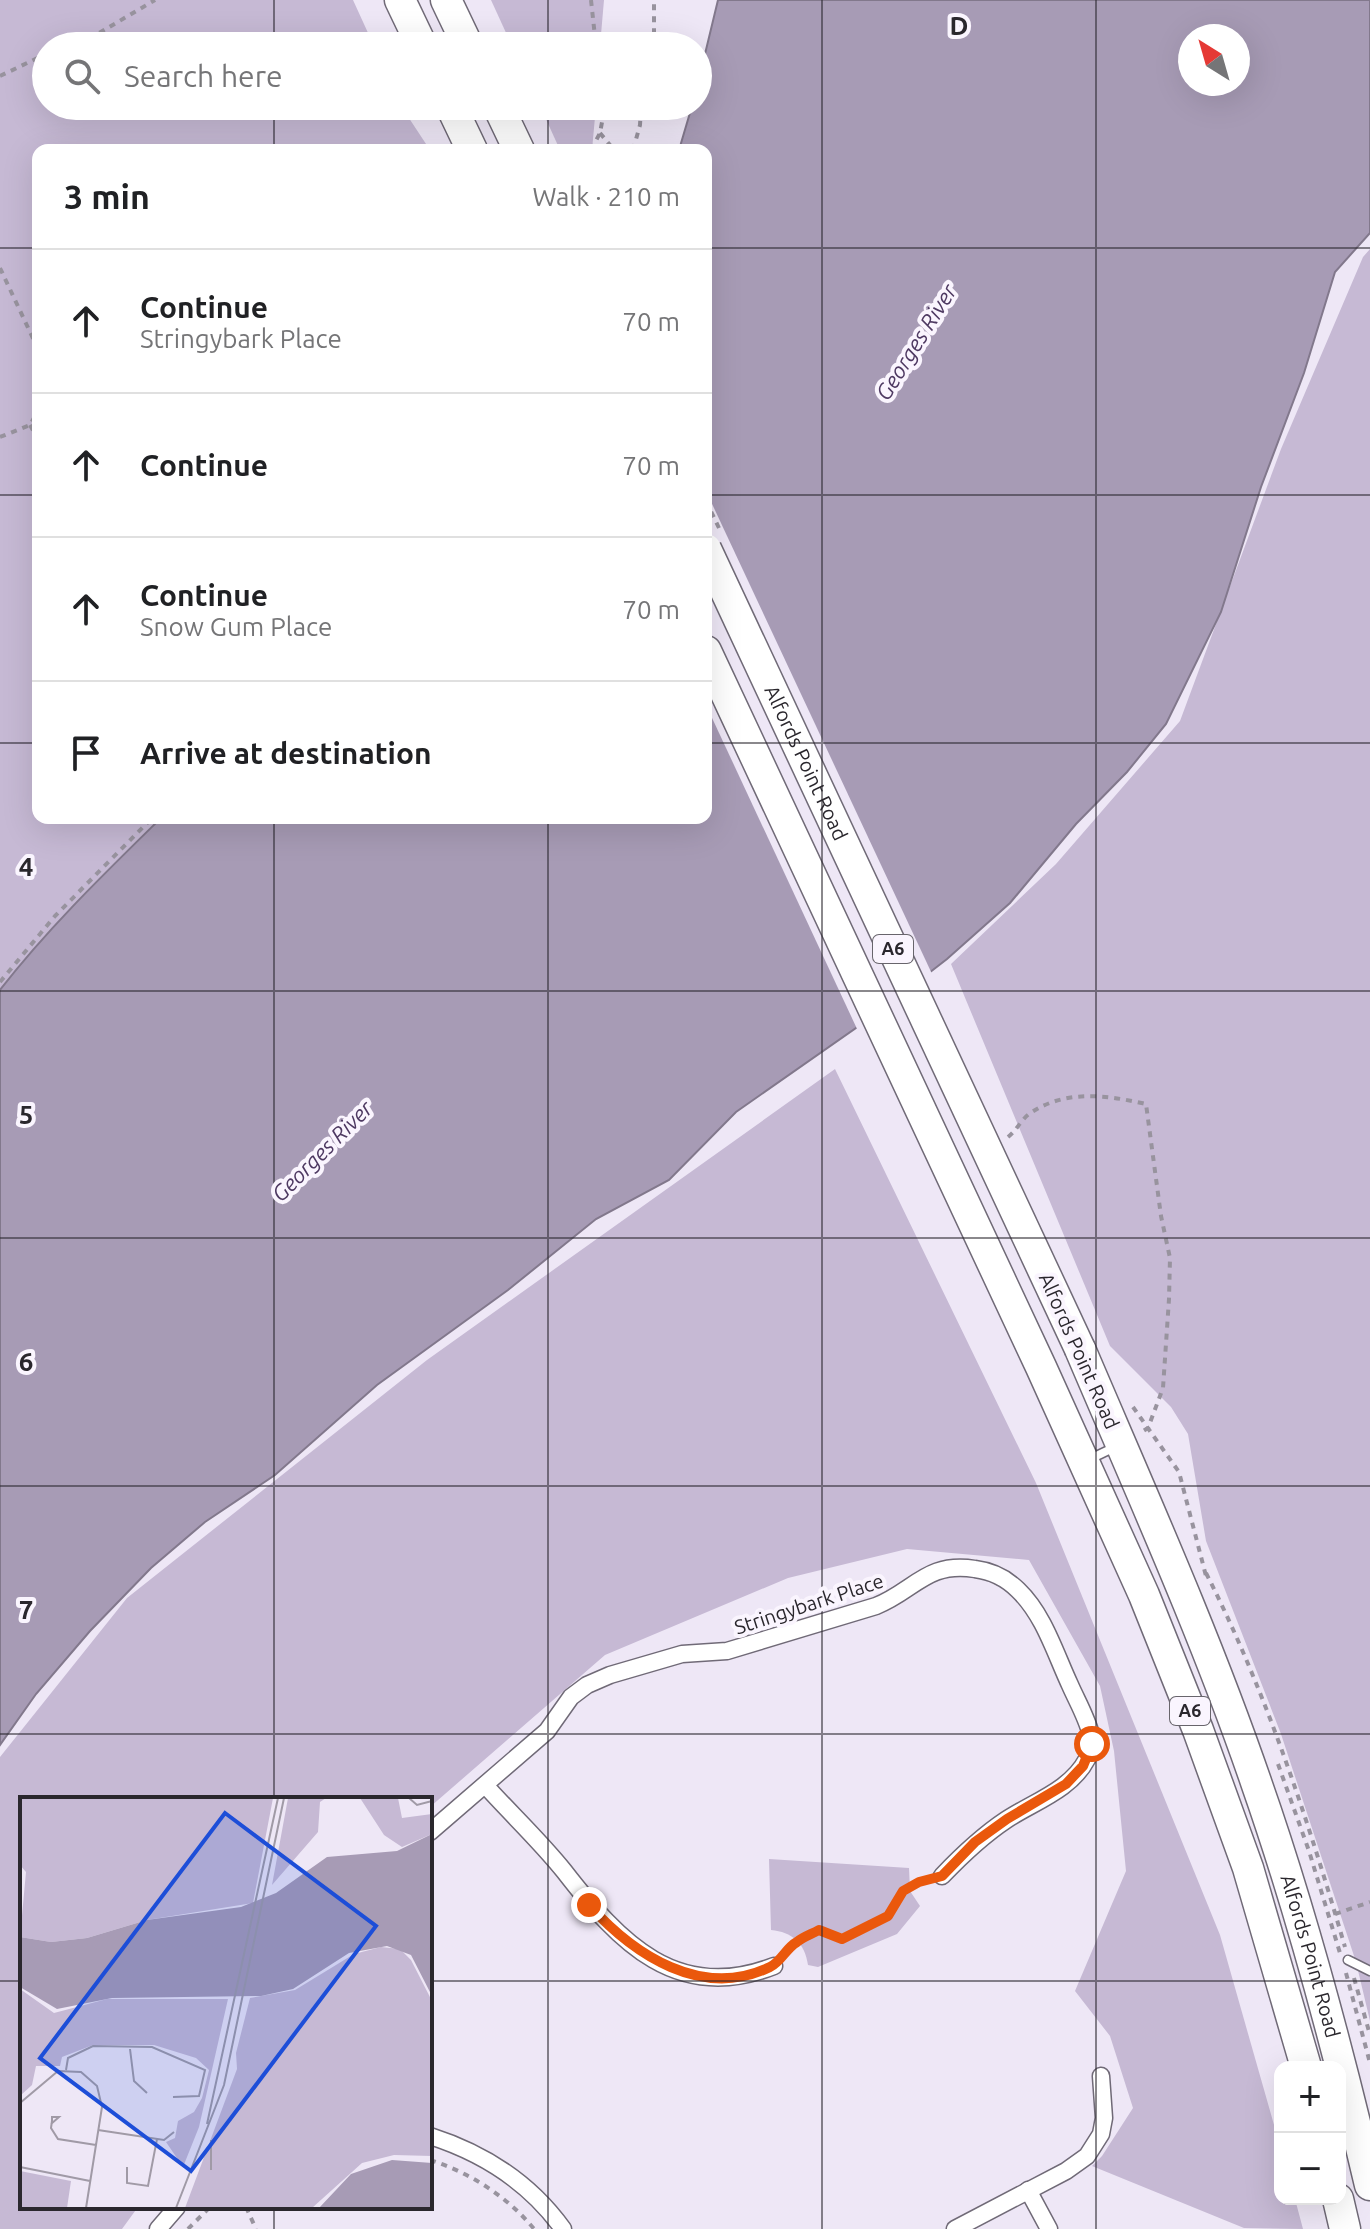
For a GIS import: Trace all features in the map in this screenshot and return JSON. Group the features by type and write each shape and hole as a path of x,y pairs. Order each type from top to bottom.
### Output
{"highway":[{"path":"400,0 415,32"},
{"path":"446,0 461,32"},
{"path":"458,120 469,144"},
{"name":"Alfords Point Road","path":"712,562 1080,1349 1192,1612 1261,1795 1324,2000 1370,2185"},
{"name":"Alfords Point Road","path":"712,664 1041,1367 1144,1595 1223,1798 1269,1935 1304,2061"},
{"path":"1339,2205 1345,2229"}],"street":[{"name":"Stringybark Place","path":"432,1830 547,1731 564,1705 579,1690 599,1679 682,1654 727,1651 876,1606 897,1597 917,1580 938,1571 961,1568 985,1571 1017,1588 1034,1610 1086,1720 1092,1744 1083,1766 1066,1784 975,1842 942,1876"},
{"path":"485,1785 542,1846 602,1919 645,1955 674,1969 702,1977 733,1978 774,1966"},
{"path":"955,2229 1077,2164 1101,2134 1104,2118 1101,2076"},
{"path":"432,2137 475,2154 513,2177 544,2205 563,2229"},
{"path":"1028,2190 1049,2229"},
{"path":"158,2229 175,2209"}],"lane":[{"path":"1083,1462 1120,1444"},
{"path":"1348,1960 1370,1971"}],"path":[{"path":"101,32 155,0"},
{"path":"591,0 594,32"},
{"path":"654,0 654,32"},
{"path":"0,76 32,61"},
{"path":"594,144 602,120"},
{"path":"635,144 640,120"},
{"path":"600,133 609,144"},
{"path":"0,268 32,336"},
{"path":"0,437 32,422"},
{"path":"30,425 32,428"},
{"path":"0,982 55,916 146,824"},
{"path":"999,1143 1015,1132 1031,1113 1060,1100 1100,1095 1146,1104 1161,1216 1170,1258 1163,1388 1148,1428 1120,1444"},
{"path":"1129,1401 1179,1472 1201,1564 1231,1625 1307,1824 1370,2035"},
{"path":"774,1966 795,1942 819,1930 842,1939 888,1916 903,1891 919,1882 942,1876"},
{"path":"1332,1915 1370,1902"},
{"path":"432,2161 452,2168 488,2189 534,2229"},
{"path":"188,2229 208,2209"},
{"path":"247,2209 256,2229"}],"shaded area":[{"path":"0,0 353,0 368,32 32,32 32,120 410,120 426,144 32,144 32,824 155,824 57,923 0,990"},
{"path":"491,0 604,0 601,32 506,32"},
{"path":"546,120 595,120 593,144 557,144"},
{"path":"1370,249 1370,2021 1356,1962 1281,1734 1206,1541 1188,1434 1171,1407 1110,1346 951,964 1056,864 1180,721 1281,449 1363,257"},
{"path":"835,1069 1036,1483 1220,1935 1274,2125 1274,2205 1297,2205 1303,2229 1244,2228 1092,2166 1133,2108 1110,2036 1075,1991 1126,1871 1114,1751 1100,1686 1029,1560 907,1549 788,1578 605,1655 432,1805 432,1797 20,1797 20,2209 137,2209 122,2229 0,2229 0,1757 127,1598 427,1360"},
{"path":"769,1859 909,1868 910,1891 920,1906 897,1934 818,1967 808,1965 804,1951 796,1940 785,1933 771,1930"}],"water":[{"name":"Georges River","path":"718,0 1370,0 1370,233 1335,272 1304,373 1261,487 1221,612 1166,724 1010,903 947,959 876,1014 736,1112 669,1180 596,1219 508,1290 377,1385 275,1475 205,1522 151,1568 90,1631 36,1694 0,1745 0,990 57,923 155,824 712,824 712,144 681,144 688,120 712,120 710,32"}],"pier":[{"path":"712,504 933,976 858,1031 712,718"}],"route":[{"path":"589,1905 631,1946 674,1969 702,1977 749,1975 774,1966 795,1942 819,1930 842,1939 888,1916 903,1891 919,1882 942,1876 975,1842 1066,1784 1083,1766 1092,1744"}]}
